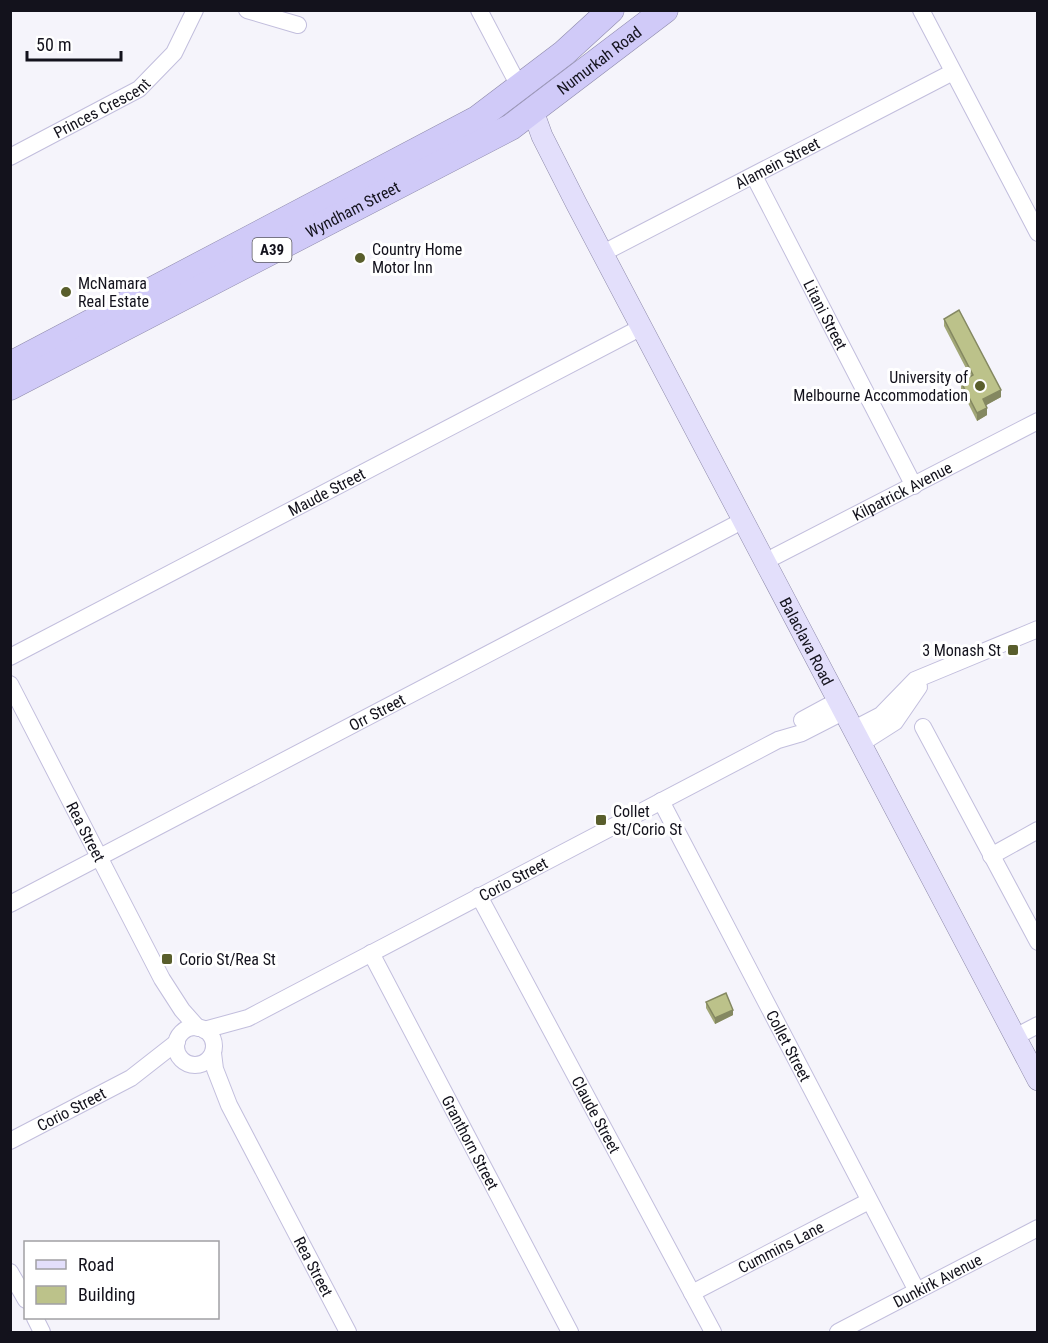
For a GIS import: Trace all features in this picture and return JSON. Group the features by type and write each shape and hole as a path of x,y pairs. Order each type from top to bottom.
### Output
{"highway":[{"name":"Numurkah Road","path":"520,88 573,45 610,10"},
{"name":"Numurkah Road","path":"533,111 665,10"},
{"path":"520,88 533,111"},
{"name":"Wyndham Street","path":"10,365 477,119 520,88"},
{"name":"Wyndham Street","path":"10,387 377,194 485,141 533,111"}],"main road":[{"name":"Balaclava Road","path":"533,111 542,136 576,203 1038,1080"}],"street":[{"name":"Princes Crescent","path":"10,157 139,89 174,53 195,10"},
{"path":"247,10 298,25"},
{"path":"479,10 520,88"},
{"path":"573,45 589,10"},
{"path":"921,10 1038,233"},
{"name":"Alamein Street","path":"603,253 953,72"},
{"name":"Litani Street","path":"754,176 914,486"},
{"name":"Maude Street","path":"10,657 642,327"},
{"name":"Kilpatrick Avenue","path":"766,561 1038,421"},
{"name":"Orr Street","path":"10,904 744,520"},
{"name":"Corio Street","path":"213,1050 248,1018 778,740 881,715 915,680 1038,629"},
{"name":"Rea Street","path":"10,684 162,979 182,1010 201,1029"},
{"path":"922,727 1038,942"},
{"name":"Collet Street","path":"661,801 917,1291"},
{"path":"992,856 1038,831"},
{"name":"Claude Street","path":"480,896 713,1332"},
{"name":"Granthorn Street","path":"371,953 570,1332"},
{"name":"Rea Street","path":"162,979 174,1011 178,1039"},
{"name":"Corio Street","path":"201,1029 248,1018"},
{"path":"1015,1037 1038,1025"},
{"path":"187,1029 201,1029 212,1037 213,1050 206,1061 191,1063 178,1053 178,1039 187,1029"},
{"name":"Corio Street","path":"10,1141 131,1078 178,1039"},
{"name":"Rea Street","path":"213,1050 215,1069 229,1105 348,1332"},
{"name":"Rea Street","path":"191,1063 229,1105"},
{"name":"Corio Street","path":"131,1078 191,1063"},
{"name":"Cummins Lane","path":"692,1293 869,1201"},
{"name":"Dunkirk Avenue","path":"838,1332 1038,1228"},
{"path":"10,1272 24,1296"}],"building":[{"path":"959,310 1001,390 983,399 987,408 977,413 961,382 973,375 944,319"},
{"path":"726,993 733,1010 715,1018 706,1002"}],"place":[{"name":"Country Home Motor Inn","path":"360,258"},
{"name":"McNamara Real Estate","path":"66,292"},
{"name":"University of Melbourne Accommodation","path":"980,386"},
{"name":"3 Monash St","path":"1013,650"},
{"name":"Collet St/Corio St","path":"601,820"},
{"name":"Corio St/Rea St","path":"167,959"}]}
